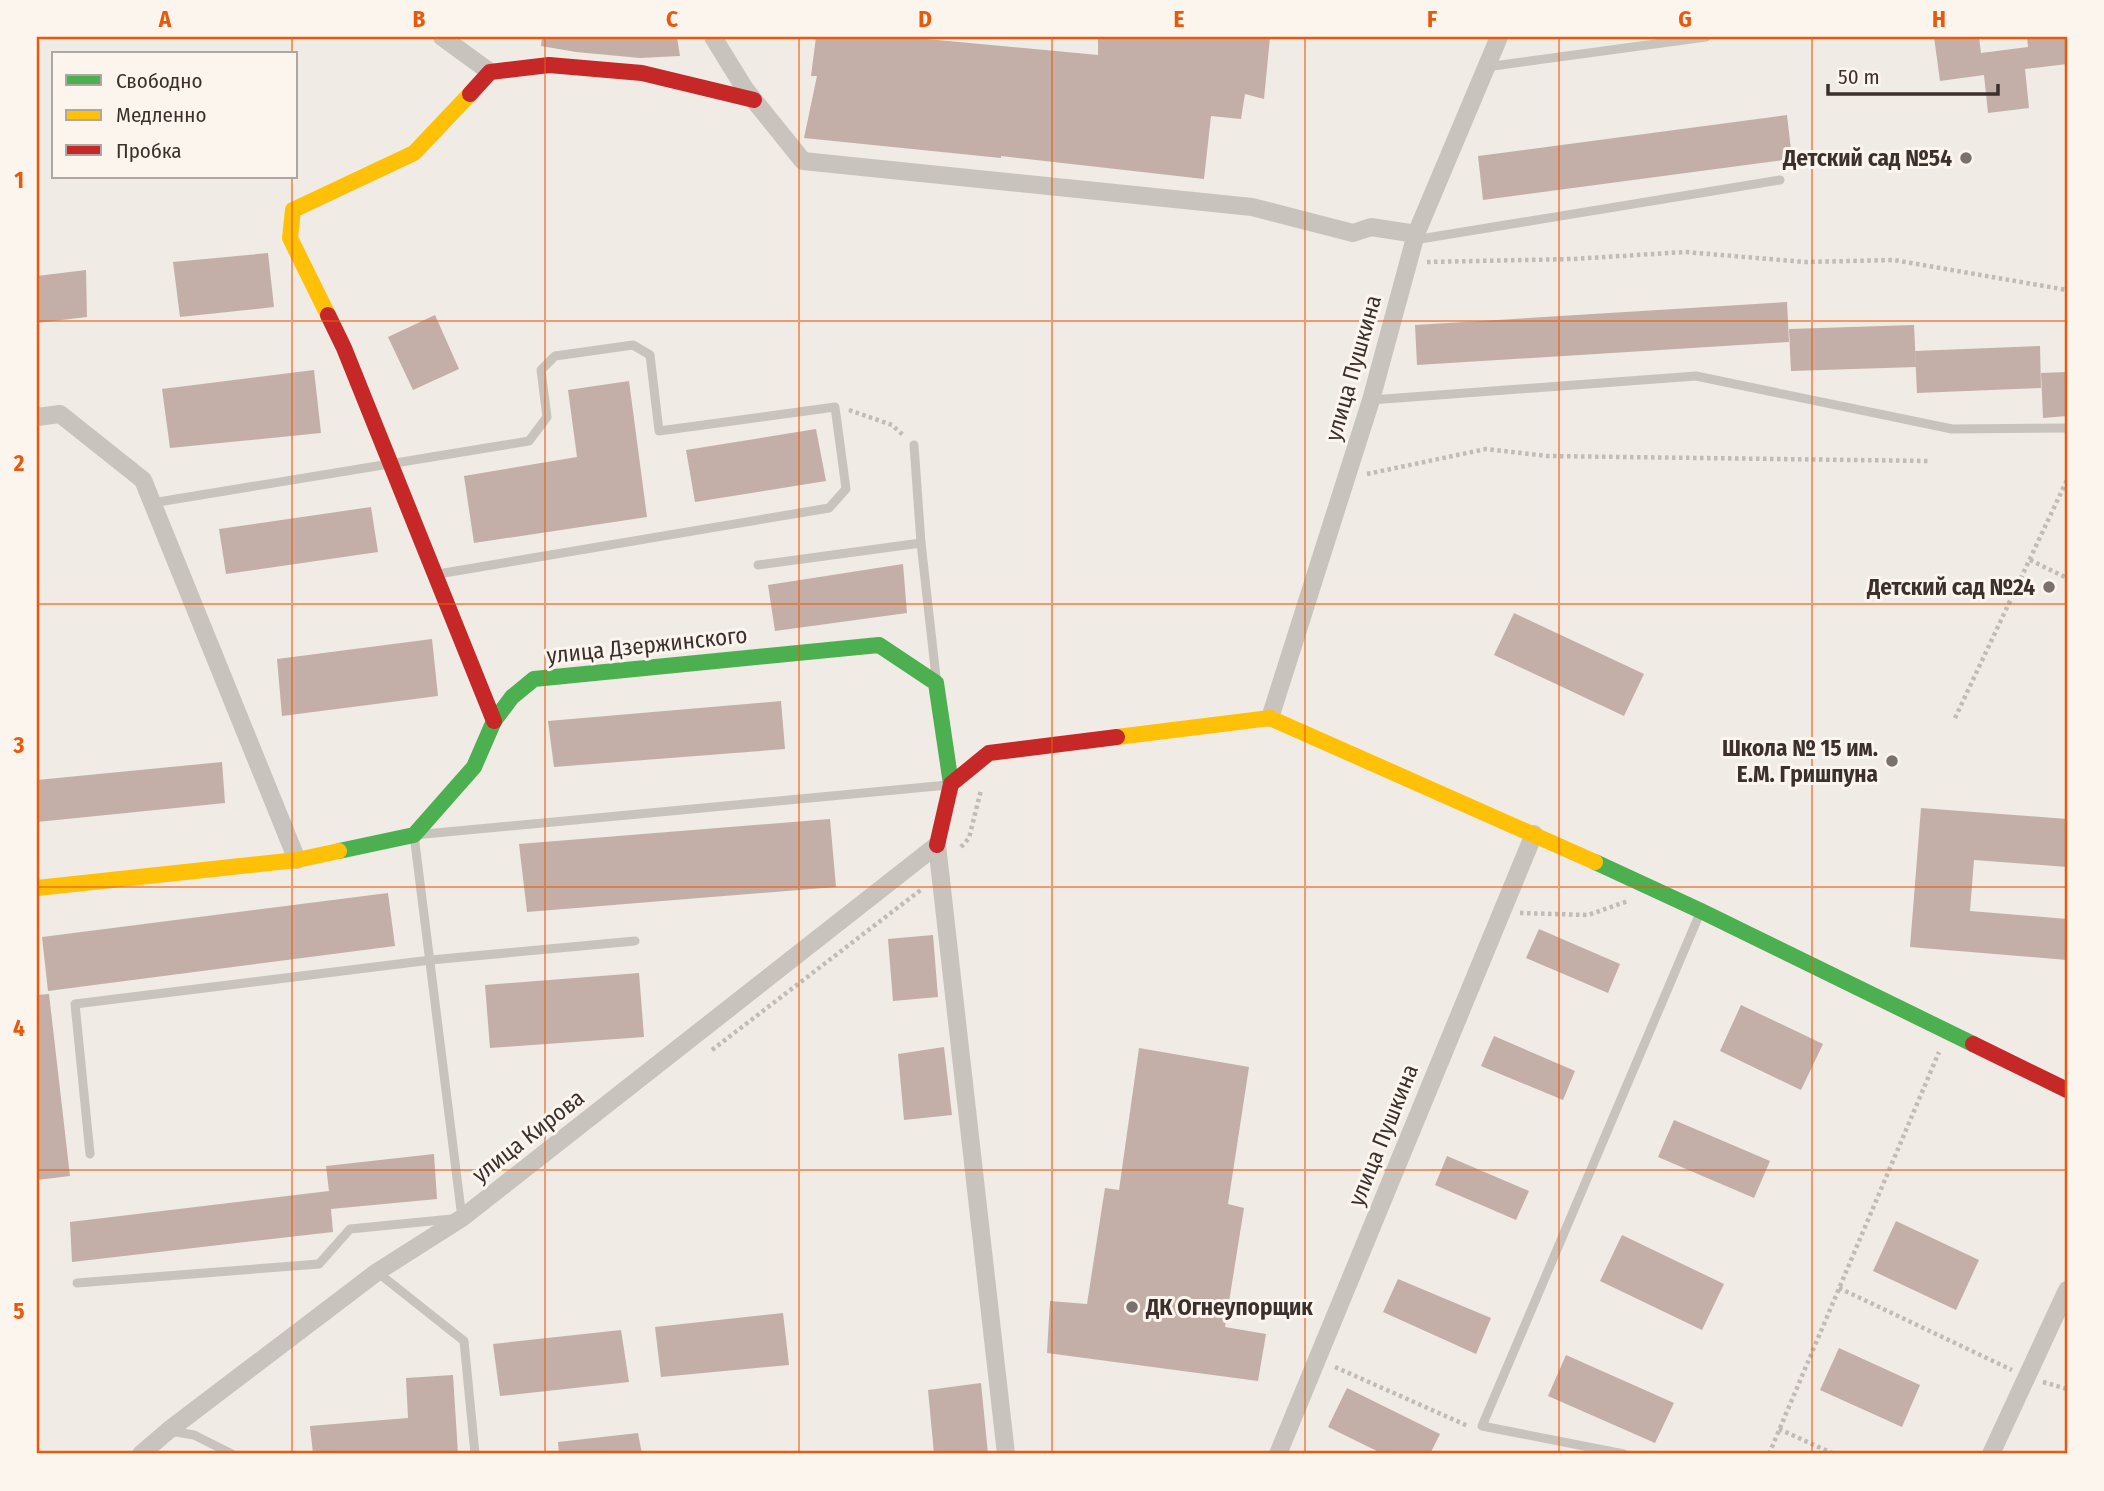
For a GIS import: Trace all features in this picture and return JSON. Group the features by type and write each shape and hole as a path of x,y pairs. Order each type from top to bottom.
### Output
{"street":[{"path":"442,37 490,72"},
{"path":"713,37 754,100 803,161 1252,206 1353,233 1371,227 1415,237"},
{"name":"улица Пушкина","path":"1269,718 1371,400 1415,237 1499,37"},
{"path":"494,720 344,348 290,238 293,210 414,153 490,72 549,65 642,73 754,100"},
{"path":"37,417 60,414 143,480 297,860"},
{"name":"улица Дзержинского","path":"414,835 474,767 494,720 512,697 534,680 879,645 936,683"},
{"path":"936,683 951,784 937,845 1006,1454"},
{"path":"951,784 989,753 1269,718 1534,834 1701,911 2067,1090"},
{"name":"улица Пушкина","path":"1278,1454 1534,834"},
{"path":"37,888 297,860 414,835"},
{"name":"улица Кирова","path":"141,1454 377,1272 462,1218 937,845"},
{"path":"1992,1454 2067,1290"}],"lane":[{"path":"1486,67 1706,37"},
{"path":"1415,237 1780,180"},
{"path":"152,503 529,441 547,417 541,370 555,356 633,345 650,355 659,430 835,407 846,489 829,508 435,574"},
{"path":"1371,400 1696,376 1952,429 2067,429"},
{"path":"914,445 936,683"},
{"path":"758,565 922,543"},
{"path":"78,1283 319,1264 350,1229 462,1218 414,835 951,784"},
{"path":"1624,1454 1482,1426 1701,911"},
{"path":"90,1154 75,1004 431,960 635,941"},
{"path":"377,1272 464,1341 475,1454"},
{"path":"169,1430 194,1435 232,1454"}],"path":[{"path":"1420,262 1547,260 1685,252 1805,262 1894,260 2067,289"},
{"path":"835,407 891,425 914,445"},
{"path":"1366,475 1486,449 1547,456 1930,461"},
{"path":"1955,718 2067,481"},
{"path":"2030,560 2067,578"},
{"path":"703,1057 917,894 969,838 983,785"},
{"path":"1515,925 1520,912 1588,915 1633,900 1621,894"},
{"path":"1769,1454 1943,1043"},
{"path":"1839,1288 2026,1377 2067,1389"},
{"path":"1334,1367 1339,1354"},
{"path":"1316,1360 1470,1427"},
{"path":"1779,1429 1834,1454"}],"building":[{"path":"542,37 677,37 680,56 640,58 576,52 541,46"},
{"path":"816,37 905,37 1098,55 1098,37 1270,37 1264,99 1245,94 1241,119 1211,116 1204,179 1001,156 804,138 817,76 811,76"},
{"path":"1934,37 1979,37 1981,53 2028,47 2027,37 2067,37 2067,64 2025,69 2029,108 1988,113 1984,75 1940,81"},
{"path":"1787,115 1792,159 1483,200 1478,156"},
{"path":"268,253 274,307 180,317 173,262"},
{"path":"86,270 87,317 37,323 37,276"},
{"path":"1787,302 1789,342 1417,365 1415,325"},
{"path":"435,315 459,369 413,390 388,337"},
{"path":"1914,325 1916,367 1791,371 1789,329"},
{"path":"2040,346 2041,388 1917,393 1915,351"},
{"path":"314,370 321,433 170,448 162,389"},
{"path":"2067,372 2067,416 2043,418 2041,373"},
{"path":"629,381 647,517 474,543 464,476 577,457 568,390"},
{"path":"816,429 826,481 695,502 686,450"},
{"path":"371,507 378,552 226,574 219,529"},
{"path":"903,564 907,613 775,631 768,585"},
{"path":"1514,613 1644,674 1624,716 1494,655"},
{"path":"432,639 438,696 282,716 277,659"},
{"path":"781,701 785,749 554,767 548,721"},
{"path":"222,762 225,803 37,822 37,780"},
{"path":"1921,808 2067,819 2067,867 1974,860 1970,911 2067,919 2067,960 1910,947"},
{"path":"830,819 836,887 527,912 519,844"},
{"path":"388,893 395,946 48,991 42,937"},
{"path":"1539,929 1620,964 1608,993 1526,958"},
{"path":"933,935 938,997 893,1001 888,939"},
{"path":"639,973 644,1037 490,1048 485,985"},
{"path":"49,994 70,1176 37,1180 37,995"},
{"path":"1741,1005 1823,1044 1801,1090 1720,1051"},
{"path":"1494,1036 1575,1071 1563,1100 1481,1066"},
{"path":"944,1047 952,1115 904,1120 898,1054"},
{"path":"1139,1048 1249,1067 1228,1204 1244,1208 1225,1327 1266,1334 1258,1381 1047,1353 1050,1301 1087,1304 1105,1188 1119,1190"},
{"path":"1674,1120 1770,1161 1754,1198 1658,1157"},
{"path":"434,1154 437,1199 331,1209 333,1232 72,1262 70,1222 329,1191 326,1166"},
{"path":"1447,1156 1529,1191 1516,1220 1435,1185"},
{"path":"1896,1221 1979,1260 1956,1310 1873,1271"},
{"path":"1622,1235 1724,1284 1702,1330 1600,1281"},
{"path":"1398,1279 1491,1318 1476,1354 1383,1312"},
{"path":"783,1313 789,1365 661,1377 655,1327"},
{"path":"621,1330 629,1382 500,1396 493,1344"},
{"path":"1839,1348 1920,1385 1902,1427 1820,1390"},
{"path":"1566,1355 1674,1403 1655,1443 1548,1396"},
{"path":"453,1375 458,1454 313,1454 310,1426 408,1418 406,1378"},
{"path":"981,1383 988,1454 934,1454 928,1390"},
{"path":"1347,1388 1440,1434 1430,1454 1383,1454 1328,1427"},
{"path":"638,1433 642,1454 559,1454 558,1442"}],"traffic: fast":[{"path":"339,851 414,835 474,767 494,721 512,697 534,679 879,645 936,683 951,784"},
{"path":"1595,862 1973,1044"}],"traffic: slow":[{"path":"328,315 290,238 293,210 414,153 470,94"},
{"path":"1117,737 1270,718 1595,862"},
{"path":"37,888 297,860 339,851"}],"traffic: jam":[{"path":"470,94 490,72 549,65 642,73 754,100"},
{"path":"328,315 344,348 494,721"},
{"path":"937,845 951,784 989,753 1117,737"},
{"path":"1973,1044 2067,1090"}],"place":[{"name":"Детский сад №54","path":"1966,158"},
{"name":"Детский сад №24","path":"2049,587"},
{"name":"Школа № 15 им. Е.М. Гришпуна","path":"1892,761"},
{"name":"ДК Огнеупорщик","path":"1132,1307"}]}
